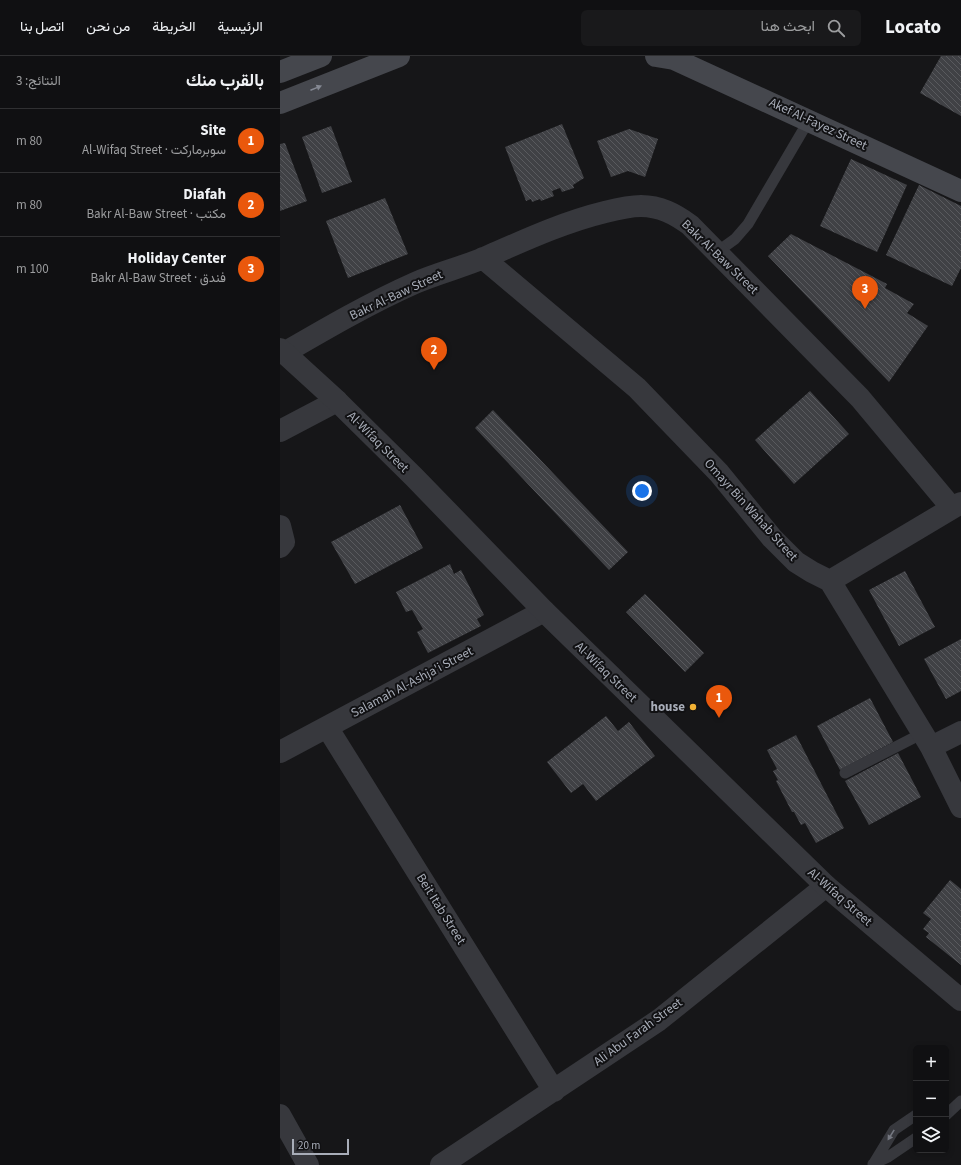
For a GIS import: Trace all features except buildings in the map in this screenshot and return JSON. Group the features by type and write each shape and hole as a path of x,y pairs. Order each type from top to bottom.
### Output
{"main road":[{"path":"280,72 321,56"},
{"path":"280,103 399,56"},
{"name":"Akef Al-Fayez Street","path":"668,57 809,120 961,191"}],"street":[{"name":"Bakr Al-Baw Street","path":"282,351 415,283 484,258 540,234 588,216 623,208 641,206 658,208 675,214 690,225 717,252 860,398 956,506"},
{"name":"Omayr Bin Wahab Street","path":"484,258 637,388 719,474 772,538 796,562 830,581 927,740 961,807"},
{"name":"Al-Wifaq Street","path":"282,351 337,401 414,477 544,611 826,886 961,1000"},
{"path":"280,431 337,401"},
{"path":"830,581 956,506"},
{"path":"280,526 284,542 280,547"},
{"name":"Salamah Al-Ashja'i Street","path":"280,752 544,611"},
{"name":"Beit Itab Street","path":"327,727 554,1091"},
{"path":"927,740 961,732"},
{"name":"Ali Abu Farah Street","path":"441,1165 659,1020 826,886"},
{"path":"280,1115 308,1165"}],"lane":[{"path":"717,252 735,239 748,224 809,120"},
{"path":"845,773 927,740"},
{"path":"873,1164 894,1130 913,1117"},
{"path":"873,1164 888,1157 913,1140"}],"place":[{"name":"Holiday Center","path":"865,309"},
{"name":"Diafah","path":"434,370"},
{"name":"house","path":"693,707"},
{"name":"Site","path":"719,718"}]}
